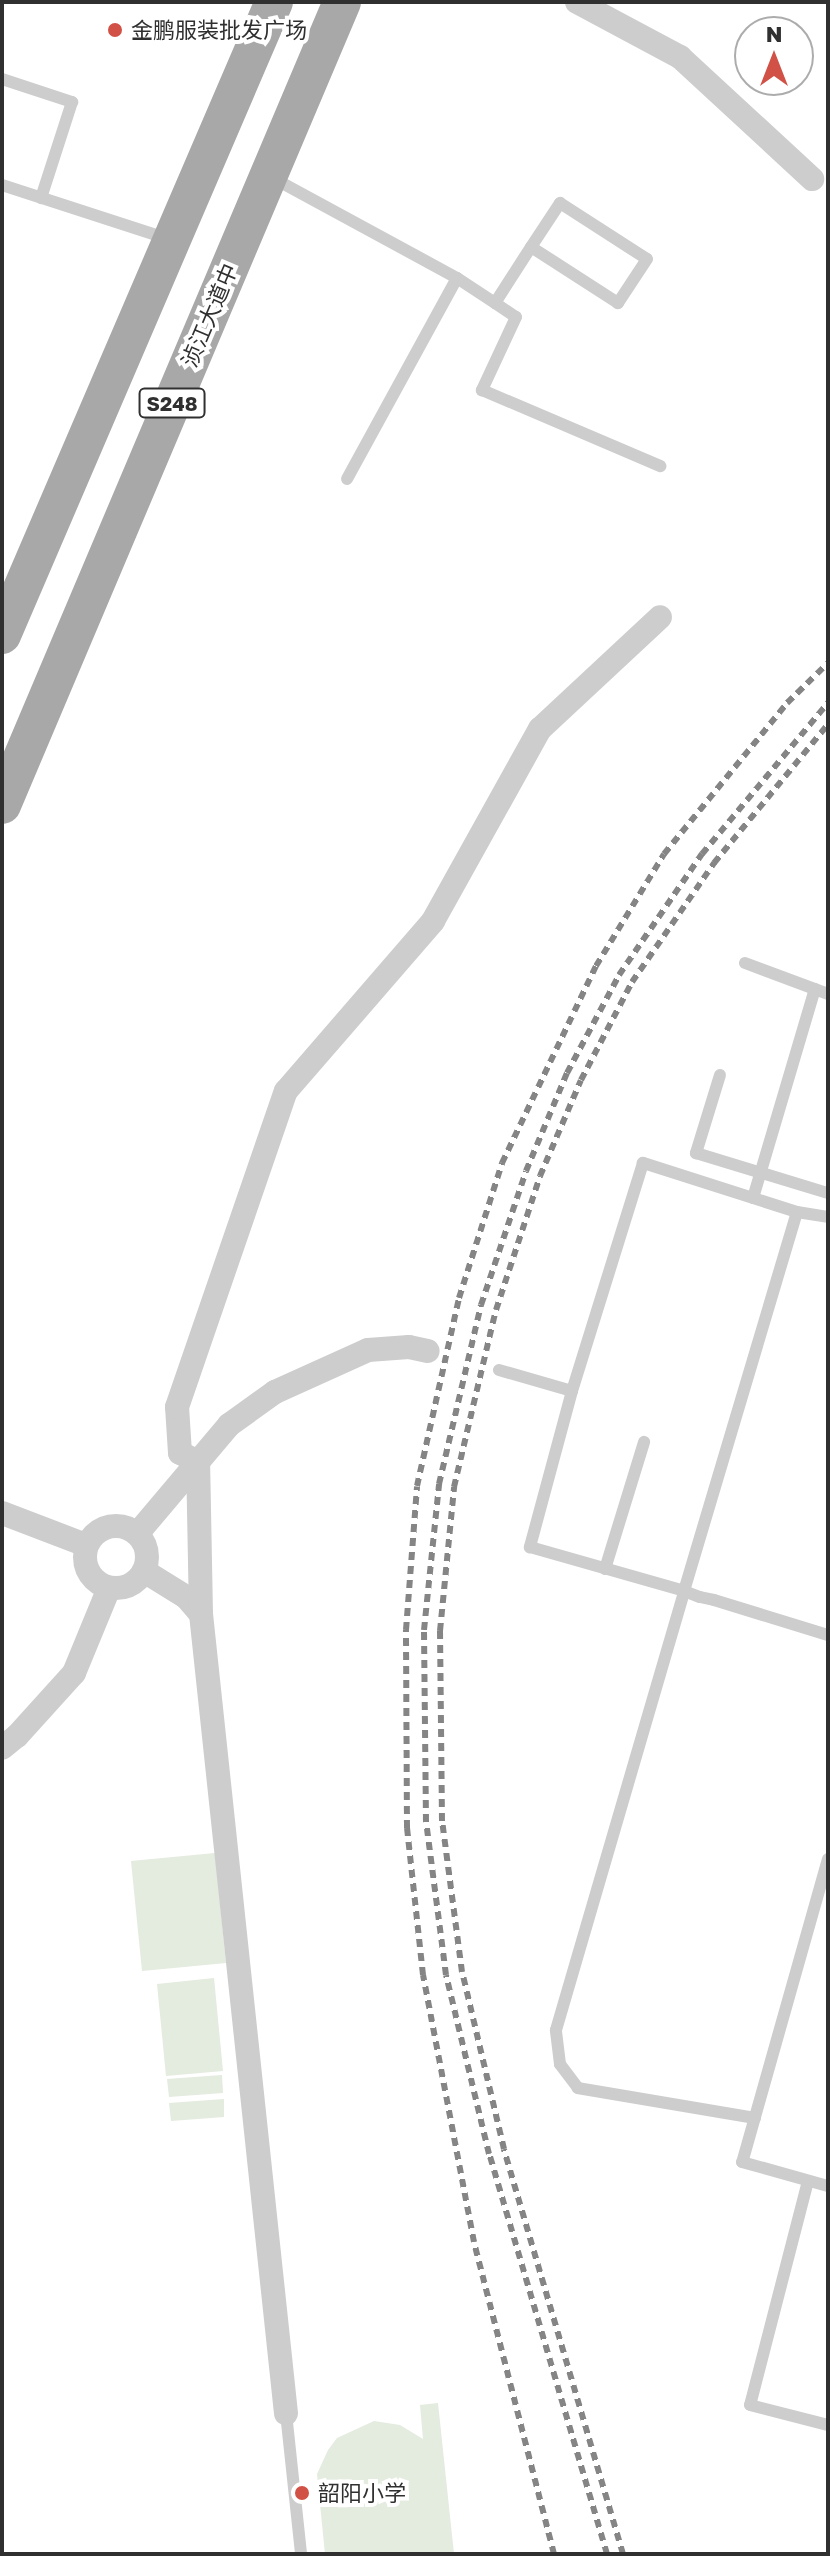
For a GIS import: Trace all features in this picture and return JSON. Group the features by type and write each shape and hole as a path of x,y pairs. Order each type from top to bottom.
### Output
{"main road":[{"name":"S248","path":"4,623 274,2"},
{"name":"浈江大道中","path":"2,805 342,2"}],"street":[{"path":"577,2 680,57 812,179"},
{"path":"198,1462 180,1453 177,1407 286,1091 433,921 540,729 660,617"},
{"path":"137,1534 229,1425 275,1392 368,1350 409,1347 428,1351"},
{"path":"198,1462 201,1614 286,2413"},
{"path":"2,1513 86,1545"},
{"path":"109,1526 120,1526 137,1534 147,1552 144,1571 130,1585 109,1588 98,1584 85,1567 86,1545 92,1536 109,1526"},
{"path":"144,1571 186,1597 201,1614"},
{"path":"2,1748 74,1673 109,1588"}],"lane":[{"path":"2,79 72,102 41,198"},
{"path":"268,176 457,278 516,317 482,390 660,466"},
{"path":"2,185 171,240"},
{"path":"495,303 531,247 560,203 647,259 618,303 531,247"},
{"path":"347,479 457,278"},
{"path":"745,963 828,994"},
{"path":"753,1198 815,989"},
{"path":"720,1075 696,1153 828,1193"},
{"path":"828,1217 797,1212 643,1163 572,1391 530,1547 828,1635"},
{"path":"755,2118 578,2088 560,2064 556,2030 797,1212"},
{"path":"499,1370 572,1391"},
{"path":"605,1569 644,1442"},
{"path":"828,1859 742,2162 828,2186"},
{"path":"808,2181 750,2405 828,2425"},
{"path":"286,2413 301,2554"}],"shaded area":[{"path":"215,1853 226,1963 142,1971 131,1861"},
{"path":"214,1978 223,2071 166,2076 157,1984"},
{"path":"222,2075 223,2093 169,2097 167,2079"},
{"path":"224,2099 224,2117 171,2121 169,2103"},
{"path":"438,2403 454,2554 325,2554 317,2474 328,2450 337,2438 374,2421 400,2425 423,2439 420,2405"}],"railway":[{"path":"554,2554 474,2242 423,1975 407,1828 406,1630 417,1486 459,1298 502,1163 596,966 664,854 787,703 828,663"},
{"path":"607,2554 489,2154 446,1975 426,1822 424,1630 439,1484 481,1305 526,1171 567,1073 619,975 702,854 828,703"},
{"path":"623,2554 504,2149 462,1972 442,1821 440,1631 454,1487 496,1310 540,1176 581,1080 632,982 714,863 828,724"}],"place":[{"name":"金鹏服装批发广场","path":"115,30"},
{"name":"韶阳小学","path":"302,2493"}]}
